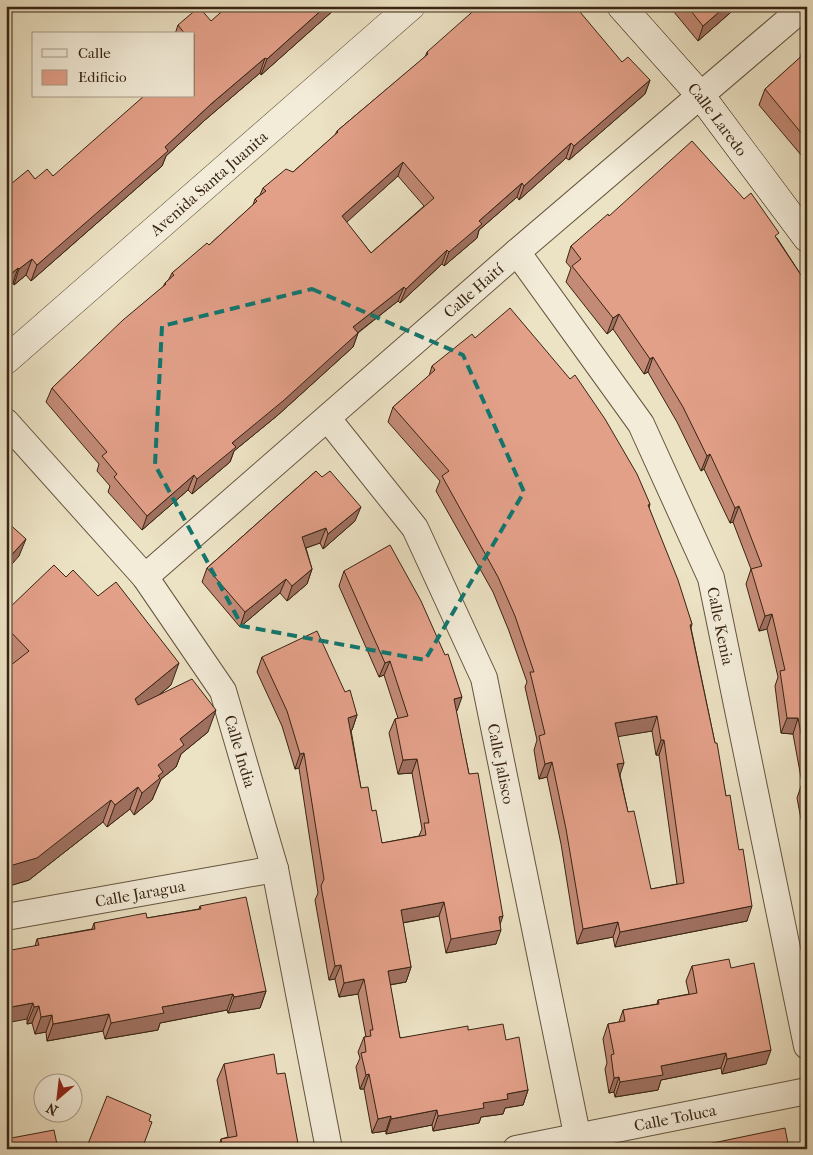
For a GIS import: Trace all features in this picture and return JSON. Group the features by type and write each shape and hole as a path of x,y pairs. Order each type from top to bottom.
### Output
{"street":[{"name":"Avenida Santa Juanita","path":"6,360 411,6"},
{"name":"Calle Laredo","path":"621,6 701,96 807,238"},
{"name":"Calle Haití","path":"145,577 517,252 805,6"},
{"name":"Calle Kenia","path":"517,252 641,424 711,578 807,1046"},
{"name":"Calle Jalisco","path":"328,419 415,528 484,678 579,1142"},
{"name":"Calle India","path":"6,422 145,577 223,691 275,869 329,1149"},
{"name":"Calle Jaragua","path":"6,917 275,869"},
{"name":"Calle Toluca","path":"516,1149 579,1142 807,1092"}],"highlighted area":[{"path":"312,289 463,355 524,492 425,660 242,626 155,465 162,326"}],"building":[{"path":"228,6 326,6 267,59 265,58 211,104 165,147 168,151 37,265 32,259 6,278 6,188 28,170 35,179 47,169 53,176 142,98 195,98 195,32 183,32 178,25 199,7 211,21"},
{"path":"479,6 575,6 622,62 628,57 650,80 574,146 571,143 524,186 522,183 479,221 482,224 449,252 447,250 406,289 404,287 353,327 358,333 283,401 232,443 236,447 197,479 194,475 147,516 114,477 117,474 102,456 107,452 52,388 123,320 166,284 174,275 172,273 207,243 209,245 257,201 255,199 266,191 263,188 286,169 293,172 337,131 428,54 427,52","holes":["403,162 434,198 371,253 342,216"]},
{"path":"687,6 726,6 703,26"},
{"path":"807,45 807,140 765,89 806,52 803,48"},
{"path":"692,141 744,199 751,193 779,233 775,236 807,284 807,764 798,718 787,718 780,671 785,670 772,614 765,616 751,569 762,566 739,506 735,508 710,454 707,456 683,407 653,357 650,359 619,314 613,318 572,266 581,259 571,246 608,214 609,216"},
{"path":"510,308 570,379 575,375 605,419 637,474 678,580 692,624 690,625 715,743 717,743 726,796 730,795 739,850 743,849 752,906 620,932 618,922 583,929 566,829 552,762 545,764 539,736 545,734 530,672 534,672 515,616 498,577 442,476 449,471 393,407 435,370 432,366 472,334 475,338","holes":["657,716 661,740 664,740 684,883 651,889 634,811 628,812 617,764 624,763 615,723"]},
{"path":"316,471 322,477 330,471 361,507 328,534 326,528 302,537 312,569 292,586 286,579 245,612 207,568"},
{"path":"6,521 26,539 6,561"},
{"path":"390,545 421,601 445,655 448,654 462,697 454,699 469,774 478,773 503,916 499,917 501,930 451,939 444,902 401,910 411,967 388,971 400,1038 468,1026 468,1030 503,1024 506,1040 519,1037 528,1090 507,1094 508,1099 483,1103 484,1108 438,1116 437,1110 391,1119 391,1116 378,1119 369,1074 366,1075 361,1053 366,1052 364,1037 371,1036 370,1030 373,1030 364,979 344,983 341,965 335,966 321,886 324,879 304,753 300,754 287,711 262,657 317,631 345,692 350,690 357,715 348,718 361,788 368,787 372,811 376,810 382,843 426,835 424,823 429,823 417,759 403,760 395,719 408,716 390,661 385,663 344,571"},
{"path":"54,565 66,577 73,570 98,596 116,582 179,663 135,699 138,705 192,679 216,710 180,739 184,745 158,765 163,772 158,776 160,778 142,793 138,787 115,805 111,800 37,858 6,867 6,669 29,651 6,627 6,611"},
{"path":"807,781 807,805 802,782"},
{"path":"246,897 266,991 234,997 233,994 162,1007 164,1013 111,1023 109,1014 53,1024 52,1015 41,1017 39,1006 34,1007 33,1003 6,1008 6,951 39,945 37,939 95,929 94,923 146,913 147,918 201,909 200,906"},
{"path":"729,959 731,968 754,963 771,1050 727,1059 726,1053 661,1066 663,1075 620,1082 619,1077 614,1078 611,1055 614,1054 608,1024 625,1021 623,1010 659,1004 658,1000 697,993 692,966"},
{"path":"274,1054 277,1074 285,1073 299,1149 223,1149 221,1139 237,1136 224,1064"},
{"path":"107,1096 151,1115 149,1121 152,1122 142,1149 86,1149"},
{"path":"785,1128 789,1149 684,1149"},
{"path":"54,1130 58,1149 6,1149 6,1139"}]}
